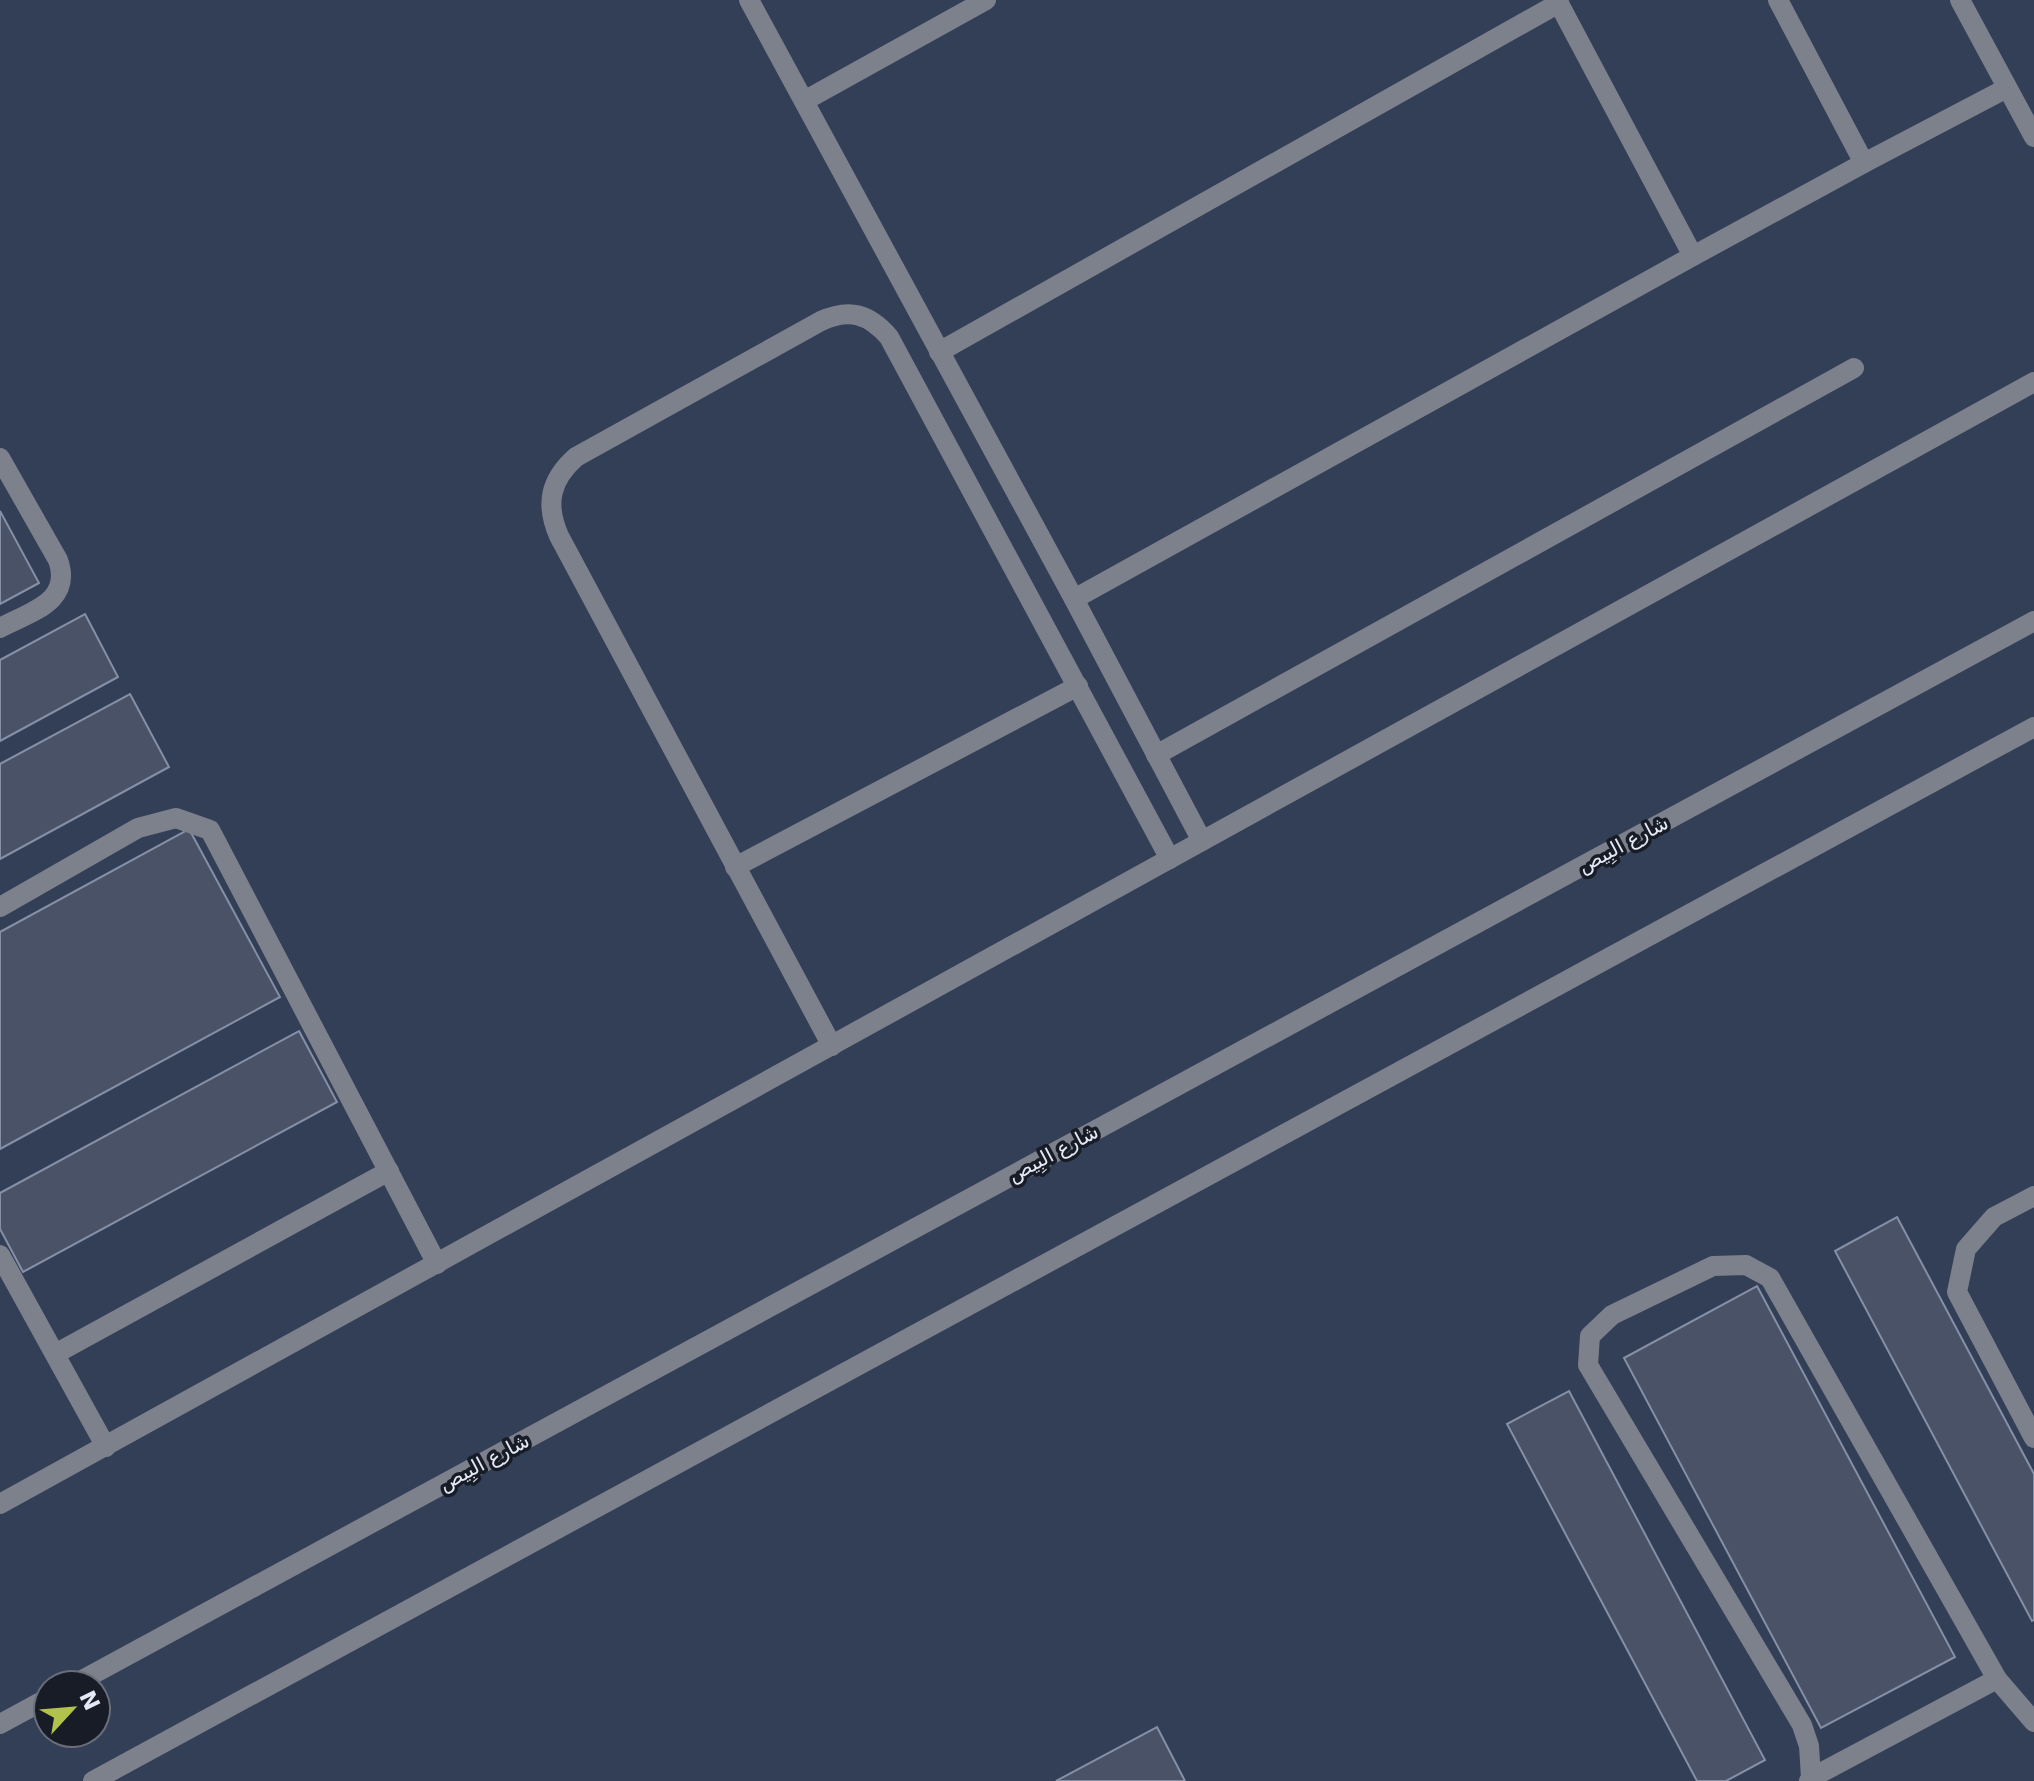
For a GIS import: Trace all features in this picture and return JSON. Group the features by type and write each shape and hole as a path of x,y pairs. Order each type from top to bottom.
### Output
{"street":[{"path":"749,0 1202,841"},
{"path":"804,101 986,0"},
{"path":"1778,0 1864,163"},
{"path":"1960,0 2032,129"},
{"path":"939,352 1558,2 1693,256"},
{"path":"1074,599 1693,256 2007,88"},
{"path":"832,1046 559,536 550,508 557,479 565,466 576,457 821,321 833,315 858,315 871,320 889,337 1170,859"},
{"path":"1156,755 1854,368"},
{"path":"0,1504 2034,382"},
{"path":"0,458 61,570 58,592 50,601 0,628"},
{"name":"شارع البِيص","path":"102,1669 2034,621"},
{"path":"735,867 1078,686"},
{"path":"93,1781 2034,727"},
{"path":"0,907 138,828 176,818 210,830 437,1264"},
{"path":"55,1354 389,1171"},
{"path":"2034,1196 1994,1217 1966,1249 1957,1292 2034,1438"},
{"path":"0,1255 106,1447"},
{"path":"1997,1679 1810,1779 1809,1746 1802,1725 1588,1365 1590,1336 1612,1315 1713,1266 1746,1265 1770,1278 1997,1679 2034,1722"},
{"path":"0,1724 32,1707"}],"shaded area":[{"path":"0,0 2034,0 2034,1781 0,1781"}],"building":[{"path":"0,511 39,583 0,604"},
{"path":"85,614 118,677 0,741 0,660"},
{"path":"130,694 169,767 0,859 0,764"},
{"path":"189,829 280,997 0,1149 0,932"},
{"path":"299,1031 337,1102 23,1272 0,1229 0,1193"},
{"path":"1897,1217 2034,1474 2032,1621 1835,1251"},
{"path":"1757,1286 1955,1657 1821,1728 1624,1358"},
{"path":"1569,1391 1765,1760 1726,1781 1697,1781 1507,1424"},
{"path":"1157,1727 1185,1781 1056,1781"}]}
